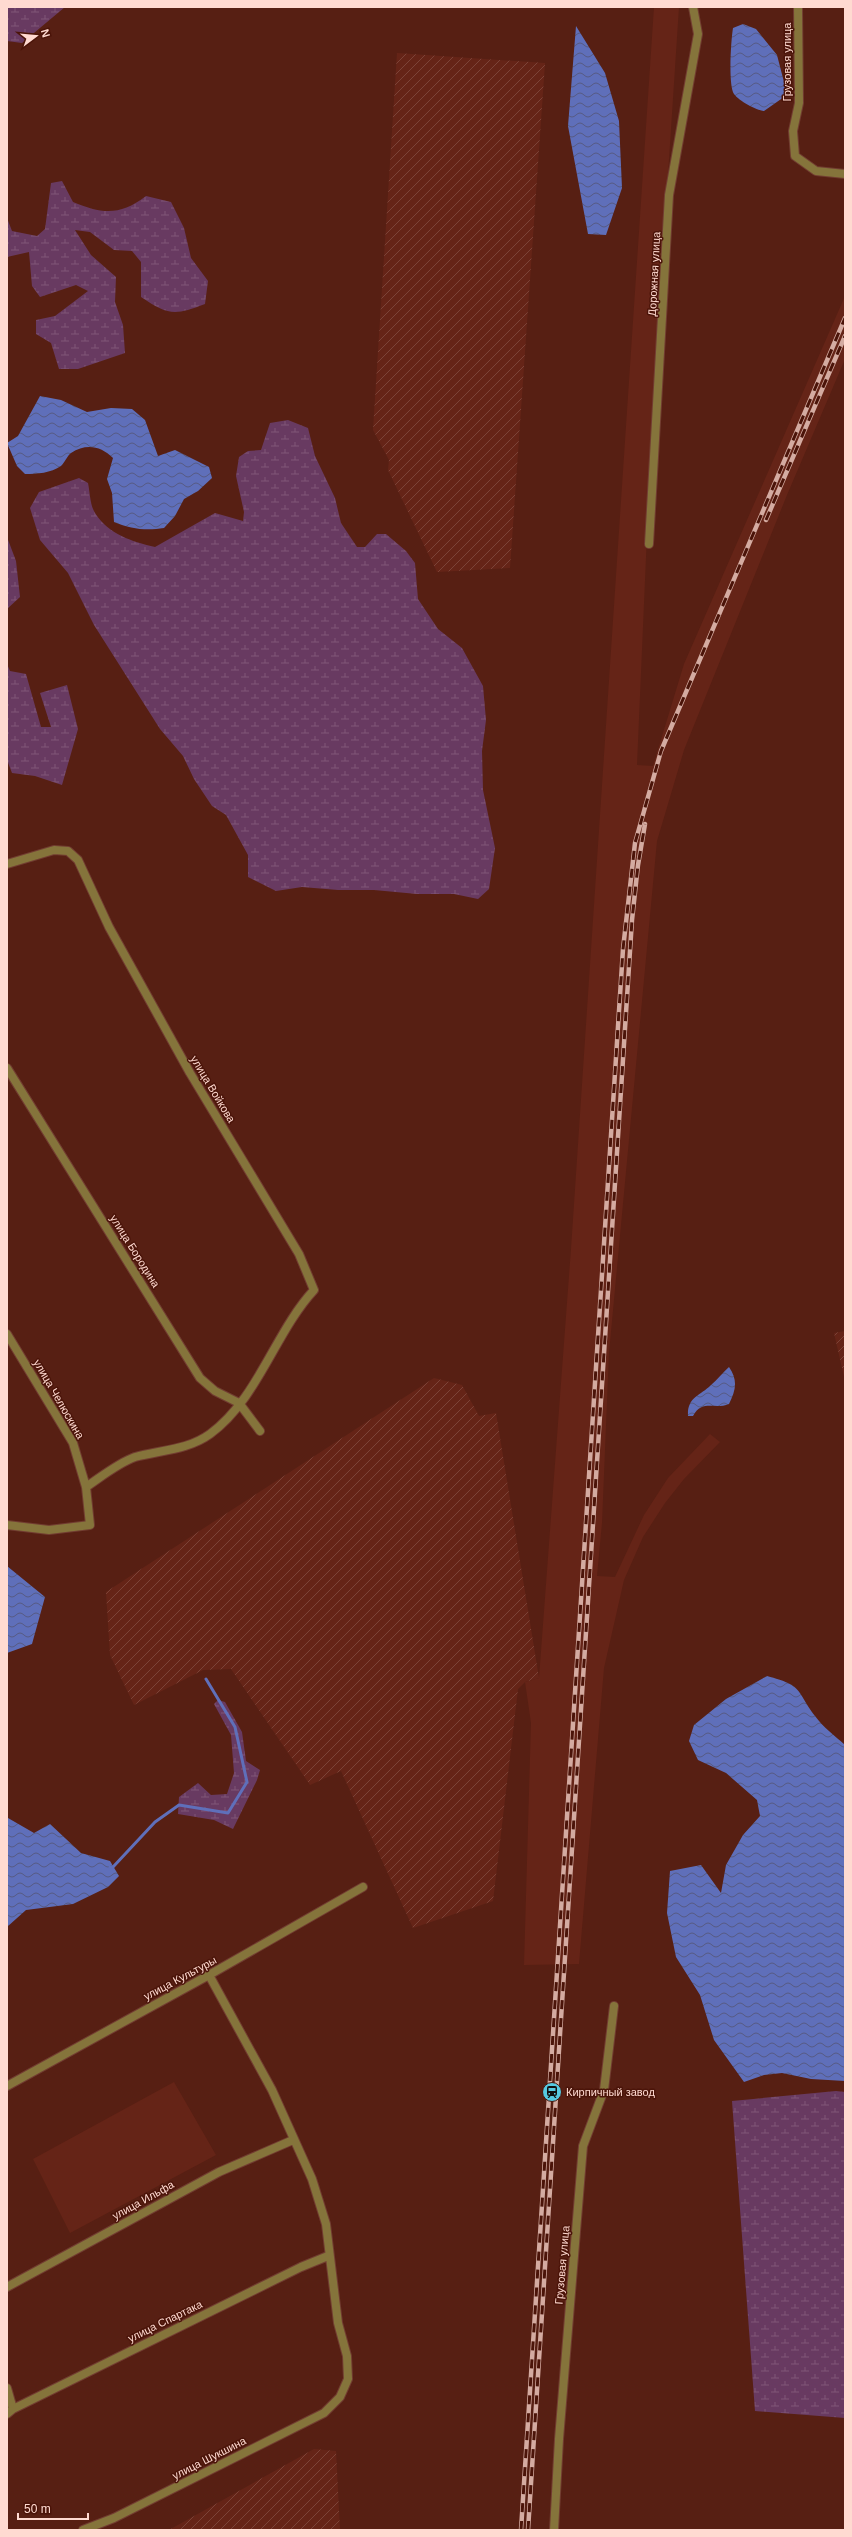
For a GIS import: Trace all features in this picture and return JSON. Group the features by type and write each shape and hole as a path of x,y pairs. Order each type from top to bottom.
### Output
{"street":[{"name":"Дорожная улица","path":"649,544 669,195 698,34 693,7"},
{"name":"Грузовая улица","path":"798,7 799,103 792,131 794,156 816,171 845,174"},
{"name":"улица Войкова","path":"7,864 54,850 68,851 78,860 109,927 190,1073 299,1254 314,1290 290,1322 272,1357 239,1403"},
{"name":"улица Бородина","path":"7,1068 200,1378 215,1391 239,1403 260,1431"},
{"name":"улица Челюскина","path":"7,1334 73,1443 86,1487 90,1525 48,1530 7,1525"},
{"path":"86,1487 134,1458 198,1442 226,1421 239,1403"},
{"name":"улица Культуры","path":"7,2086 209,1975 363,1887"},
{"name":"улица Шукшина","path":"84,2530 114,2518 324,2413 340,2396 348,2379 347,2356 338,2323 328,2256 326,2224 312,2179 293,2140 272,2090 209,1975"},
{"name":"Грузовая улица","path":"554,2530 559,2439 583,2146 604,2090 614,2006"},
{"name":"улица Ильфа","path":"7,2287 219,2172 293,2140"},
{"name":"улица Спартака","path":"10,2412 294,2270 328,2256"},
{"path":"7,2388 10,2412"}],"shaded area":[{"path":"654,7 679,7 652,419 637,765 653,766 684,664 845,296 845,359 787,495 684,750 657,841 609,1353 602,1523 597,1576 615,1577 644,1515 668,1478 710,1434 720,1442 684,1479 665,1503 643,1537 624,1580 604,1668 579,1964 524,1965 531,1723 525,1682 539,1678 571,1249"},
{"path":"397,53 545,63 510,568 437,572 388,470 389,460 373,430"},
{"path":"845,1331 845,1381 834,1333"},
{"path":"434,1378 462,1385 479,1416 496,1413 539,1678 525,1682 518,1689 493,1901 413,1928 341,1771 310,1785 231,1669 203,1670 134,1705 110,1655 106,1592"},
{"path":"174,2082 216,2155 70,2233 33,2159"},
{"path":"314,2449 336,2451 340,2530 169,2530"}],"green space":[{"path":"7,7 65,7 22,43 7,41"},
{"path":"62,181 73,202 102,211 119,210 128,207 146,196 171,202 184,228 191,258 208,281 205,304 178,312 165,310 141,297 141,262 132,251 114,250 90,232 75,230 91,255 116,277 115,302 123,325 125,353 78,369 59,369 51,343 36,334 36,320 55,316 88,291 76,285 40,297 32,286 29,252 7,257 7,218 12,231 37,236 45,229 51,183"},
{"path":"288,420 308,428 315,456 335,498 341,523 357,547 365,547 377,534 386,534 406,551 415,563 418,599 438,629 462,648 483,686 486,720 482,751 483,790 495,848 489,889 478,899 454,894 417,894 374,890 338,890 302,887 276,891 248,877 248,855 226,815 212,806 194,779 183,756 160,729 94,625 68,573 40,540 30,508 39,492 79,478 88,483 92,506 100,520 114,532 130,540 147,545 155,547 215,513 243,521 244,512 236,476 239,457 248,451 261,450 270,423"},
{"path":"7,537 16,561 20,597 7,609"},
{"path":"7,664 10,671 26,674 41,727 51,727 40,693 67,685 78,729 62,785 35,776 12,773 7,760"},
{"path":"218,1700 225,1702 242,1732 246,1761 260,1770 257,1780 233,1829 214,1820 178,1814 179,1797 198,1783 211,1795 227,1794 234,1773 231,1735 214,1704"},
{"path":"836,2091 845,2092 845,2418 755,2411 732,2101"}],"water":[{"path":"743,24 756,29 777,55 785,86 784,97 764,111 748,105 736,97 732,89 730,62 733,28"},
{"path":"576,26 605,73 619,121 622,188 606,235 588,234 568,126"},
{"path":"40,396 61,400 87,412 111,408 132,409 145,420 158,456 175,450 209,467 212,478 198,491 184,499 175,516 164,528 139,529 114,522 112,493 107,479 113,458 103,451 93,447 82,448 71,453 61,466 44,473 25,474 17,466 7,443 18,436"},
{"path":"729,1367 734,1376 735,1385 729,1404 724,1406 705,1406 700,1408 693,1416 688,1416 688,1410 692,1401 707,1389"},
{"path":"7,1566 45,1597 32,1644 7,1653"},
{"path":"767,1676 779,1679 793,1686 801,1694 818,1720 845,1745 845,2081 811,2079 782,2073 764,2075 744,2082 714,2040 700,1995 676,1957 667,1913 670,1871 701,1865 721,1893 726,1865 743,1835 760,1816 757,1800 726,1773 698,1760 689,1741 694,1725 726,1699"},
{"path":"8,1818 34,1833 50,1824 81,1853 110,1861 119,1876 108,1887 73,1904 26,1910 7,1927"}],"waterway":[{"path":"110,1867 113,1867 155,1822 179,1805 228,1813 247,1782 235,1727 206,1679"}],"railway":[{"path":"521,2530 623,949 635,843 661,751 845,318"},
{"path":"766,520 845,336"},
{"path":"528,2530 632,920 638,865 645,824"}],"place":[{"name":"Кирпичный завод","path":"552,2092"}]}
